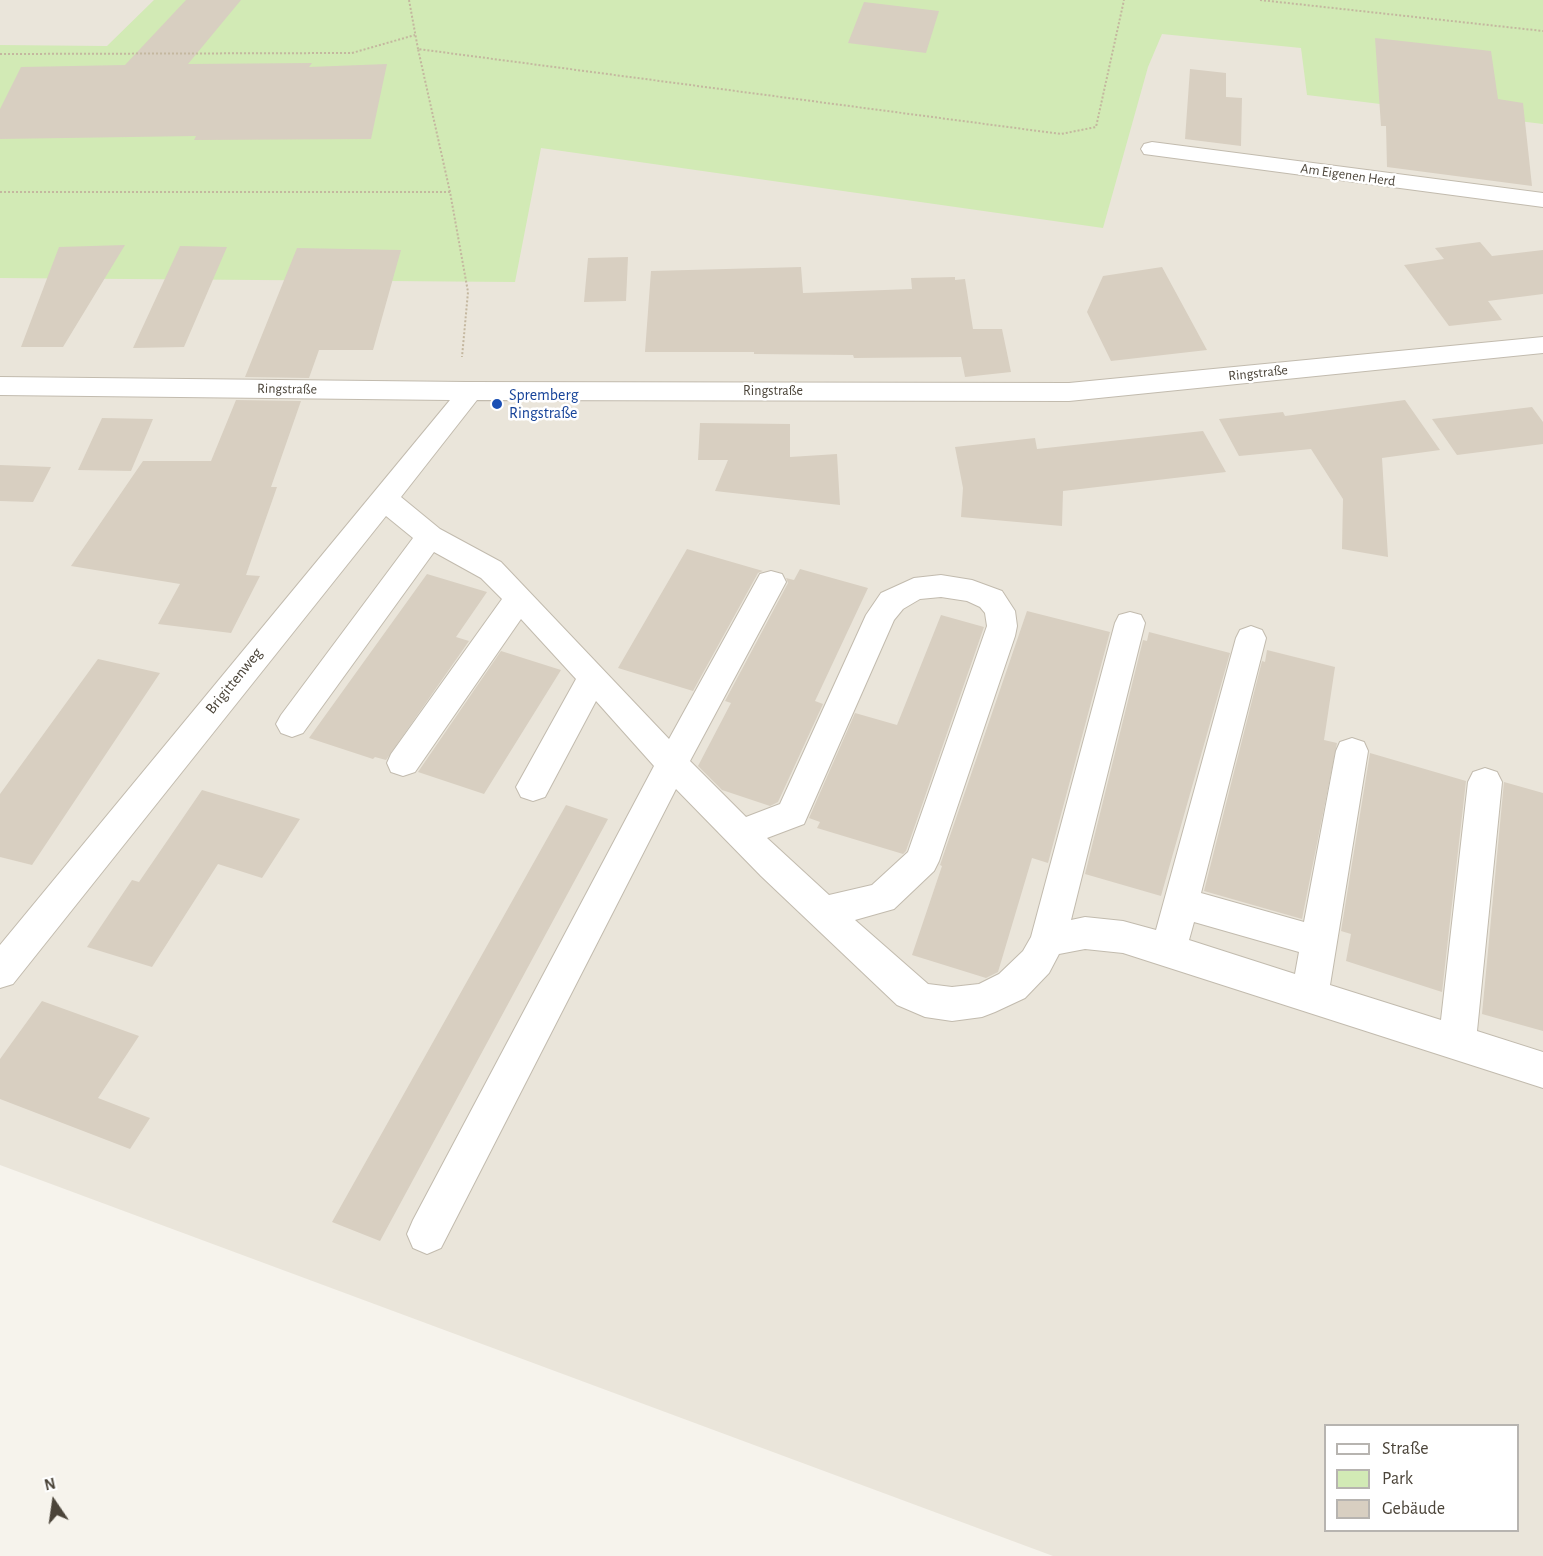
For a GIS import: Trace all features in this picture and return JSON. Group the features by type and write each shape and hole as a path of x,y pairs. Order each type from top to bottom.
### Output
{"street":[{"name":"Am Eigenen Herd","path":"1152,149 1543,200"},
{"name":"Ringstraße","path":"0,386 462,391 1069,392 1543,345"},
{"name":"Brigittenweg","path":"0,972 463,402 462,391"},
{"path":"384,499 430,536 491,570 594,677 672,764 741,833 910,993 925,1000 952,1004 982,1000 1012,986 1036,962 1048,941 1130,623"},
{"path":"292,724 430,536"},
{"path":"427,1234 672,764 771,582"},
{"path":"741,833 792,814 880,615 892,600 914,589 941,586 972,591 991,599 1000,611 1002,626 1000,636 922,861 882,898 822,912"},
{"path":"403,763 519,598"},
{"path":"1169,950 1251,638"},
{"path":"532,787 594,677"},
{"path":"1310,995 1352,751"},
{"path":"1457,1042 1485,782"},
{"path":"1183,903 1318,942"},
{"path":"1048,941 1085,933 1123,937 1543,1070"}],"path":[{"path":"409,0 450,192 468,292 462,391"},
{"path":"418,49 1061,134 1096,127 1124,0"},
{"path":"1260,0 1543,31"},
{"path":"0,54 352,53 415,35"},
{"path":"0,192 450,192"}],"shaded area":[{"path":"0,0 1543,0 1543,1556 1053,1556 0,1165"}],"green space":[{"path":"154,0 1543,0 1543,124 1307,95 1301,48 1162,34 1148,67 1103,228 541,148 515,282 0,278 0,45 107,46"}],"building":[{"path":"186,0 241,0 188,64 312,63 309,67 387,64 371,139 194,140 196,136 0,139 0,109 21,67 125,65"},
{"path":"864,2 939,11 926,53 848,43"},
{"path":"1375,38 1491,51 1498,99 1523,103 1532,186 1387,167 1386,126 1381,126"},
{"path":"1190,69 1226,73 1226,97 1242,98 1241,146 1185,139"},
{"path":"1480,242 1492,256 1543,250 1543,294 1488,301 1502,320 1449,326 1404,265 1444,259 1435,248"},
{"path":"125,245 63,347 21,347 59,247"},
{"path":"180,246 227,247 184,347 133,348"},
{"path":"297,248 401,250 373,350 319,350 309,378 245,377"},
{"path":"628,257 626,301 584,302 588,258"},
{"path":"801,267 803,293 912,289 911,278 955,277 955,280 965,279 973,329 1002,329 1011,372 965,377 961,357 854,358 853,355 754,354 754,352 645,352 651,271"},
{"path":"1162,267 1207,350 1111,361 1087,312 1103,276"},
{"path":"236,400 301,401 271,487 277,487 246,575 260,576 231,633 158,624 180,584 71,566 143,461 211,461"},
{"path":"1405,400 1440,450 1382,458 1388,557 1342,549 1343,499 1311,449 1239,456 1219,419 1283,412 1285,416"},
{"path":"1532,407 1543,422 1543,444 1457,455 1432,419"},
{"path":"102,418 153,419 131,471 78,470"},
{"path":"700,423 790,424 790,457 837,454 840,505 715,491 728,460 698,460"},
{"path":"1203,431 1226,472 1063,491 1062,526 961,517 963,488 955,447 1035,438 1037,449"},
{"path":"0,465 51,467 33,502 0,501"},
{"path":"687,549 763,571 758,573 693,691 618,668"},
{"path":"800,569 868,588 815,701 823,704 778,802 770,806 722,790 698,766 731,703 725,701 788,583 786,578 794,580"},
{"path":"427,574 487,592 456,637 469,641 386,760 375,757 373,759 309,738"},
{"path":"1027,611 1110,632 1048,863 1032,858 998,972 986,978 912,955 942,866 940,865"},
{"path":"941,615 984,627 906,851 903,854 817,828 820,822 809,818 855,713 897,725"},
{"path":"1149,632 1230,653 1161,896 1085,874 1143,640 1147,641"},
{"path":"1267,650 1335,667 1324,740 1337,743 1302,919 1204,891 1262,661 1265,662"},
{"path":"501,651 561,670 484,794 418,772"},
{"path":"98,659 160,673 32,865 0,857 0,794"},
{"path":"1370,753 1466,781 1442,992 1346,961 1351,934 1341,931"},
{"path":"1504,782 1543,793 1543,1031 1482,1014"},
{"path":"202,790 300,819 262,878 218,864 152,967 87,947 132,880 139,882"},
{"path":"566,805 608,819 380,1241 332,1222"},
{"path":"42,1001 139,1036 98,1098 150,1118 130,1149 0,1099 0,1059"}],"place":[{"name":"Spremberg Ringstraße","path":"497,404"}]}
